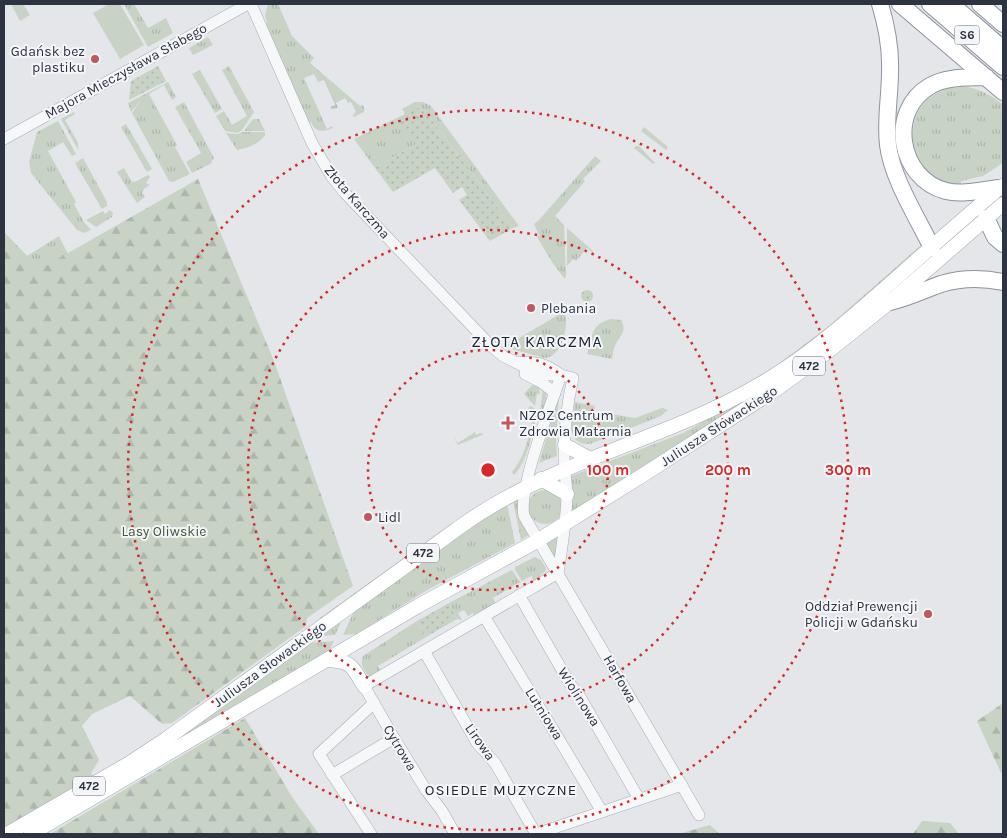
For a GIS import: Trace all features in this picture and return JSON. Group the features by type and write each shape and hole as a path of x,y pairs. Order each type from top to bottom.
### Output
{"highway":[{"path":"880,4 890,47 888,147 896,174 932,248"},
{"path":"900,4 1003,92"},
{"name":"S6","path":"930,4 1003,67"},
{"name":"S6","path":"951,4 1003,49"},
{"path":"980,4 1003,24"},
{"path":"986,77 951,79 928,87 919,95 908,111 904,124 903,140 905,152 912,167 936,188 957,193 1002,192"},
{"path":"986,218 995,237 1003,244"},
{"path":"890,302 959,280 978,279 1003,282"}],"main road":[{"name":"Juliusza Słowackiego","path":"565,469 668,429 726,403 756,386 821,343 932,248 1002,192"},
{"name":"Juliusza Słowackiego","path":"566,524 778,388 829,352 890,302 986,218 1002,192"},
{"path":"565,445 590,459"},
{"name":"472","path":"527,486 565,469"},
{"path":"541,479 567,494"},
{"name":"Juliusza Słowackiego","path":"7,834 128,764 166,739 472,518 527,486"},
{"name":"472","path":"537,541 566,524"},
{"name":"Juliusza Słowackiego","path":"31,834 418,606 537,541"},
{"path":"327,660 343,661 349,664 364,686"}],"street":[{"name":"Majora Mieczysława Słabego","path":"4,139 249,4"},
{"name":"Złota Karczma","path":"249,4 312,143 332,177 490,346 515,362 527,376 542,382 555,393"},
{"name":"Złota Karczma","path":"515,362 536,362 548,365 560,375 573,378 568,398 565,445 567,494"},
{"path":"537,541 522,508 533,461 560,375"},
{"path":"364,686 558,573 566,524 567,494"},
{"name":"Harfowa","path":"537,541 558,573 699,815"},
{"name":"Wiolinowa","path":"519,595 640,800"},
{"name":"Lutniowa","path":"484,616 551,724 602,812"},
{"name":"Lirowa","path":"424,650 477,743 494,763 536,834"},
{"name":"Cytrowa","path":"364,686 394,738 455,834"},
{"path":"371,834 319,754 374,703"},
{"path":"332,775 394,738"},
{"path":"536,834 682,786"}],"green space":[{"path":"11,4 23,4 30,15 20,21"},
{"path":"109,4 120,4 144,45 120,59 93,13"},
{"path":"124,4 134,4 148,28 166,18 173,33 148,47"},
{"path":"268,4 278,4 292,36 314,58 310,63 360,106 362,105 364,112 354,117 353,115 356,112 351,102 348,103 345,98 336,103 338,108 331,109 330,107 335,105 324,80 318,82 314,74 304,78 327,129 332,126 333,128 320,131 311,122 308,123 265,24 267,23 265,15"},
{"path":"208,37 213,45 193,55 189,48"},
{"path":"158,66 166,81 129,100 131,81"},
{"path":"229,66 254,112 238,133 225,131 216,116 224,111 232,125 247,116 222,70"},
{"path":"200,70 222,109 215,113 192,74"},
{"path":"168,82 176,97 172,100 164,85 149,94 177,145 175,147 190,174 173,182 169,181 132,113 141,100 131,112 128,103"},
{"path":"958,86 982,91 1003,105 1003,163 983,176 961,181 961,188 939,184 911,156 915,120 924,102 933,95"},
{"path":"184,102 214,158 212,163 192,173 186,162 201,153 175,107"},
{"path":"415,102 423,102 431,106 519,226 513,228 421,106 416,144 375,168 354,139 405,114 402,109"},
{"path":"421,106 513,228 490,241 459,200 467,195 462,187 453,193 435,168 393,192 375,168 416,144 398,119"},
{"path":"74,112 75,114 65,120 77,141 79,151 61,119"},
{"path":"253,119 259,119 265,131 244,131"},
{"path":"58,121 76,154 72,156 63,142 48,151 76,202 74,204 91,230 84,233 77,230 31,173 29,162 37,132"},
{"path":"126,124 152,169 147,172 121,127"},
{"path":"644,127 668,147 666,150 641,131"},
{"path":"242,132 265,132 265,135 253,145 237,150 226,133 238,134"},
{"path":"639,146 655,163 653,164 634,148"},
{"path":"595,156 601,161 583,179 585,181 555,216 564,225 566,275 564,278 537,237 539,235 534,224"},
{"path":"83,158 107,202 107,206 102,209 75,163"},
{"path":"124,168 132,182 148,175 150,177 146,183 150,185 142,193 145,197 137,203 117,172"},
{"name":"Lasy Oliwskie","path":"198,179 274,361 353,586 307,618 306,626 172,723 162,724 130,696 92,714 82,726 99,760 91,773 94,777 4,829 4,232 40,269"},
{"path":"110,210 113,213 112,217 96,227 86,220 103,211 105,214"},
{"path":"567,228 593,251 587,248 576,261 573,259 567,266"},
{"path":"59,236 68,254 40,269 27,256"},
{"path":"921,245 916,254 804,349 781,362 829,326"},
{"path":"585,290 589,290 593,296 589,302 585,302 581,298 581,294"},
{"path":"565,312 566,325 563,340 560,347 550,357 544,358 504,347"},
{"path":"611,319 621,320 624,328 614,348 612,359 587,354 593,332 604,321"},
{"path":"532,385 539,387 540,394 537,394 535,406 524,394"},
{"path":"543,387 546,399 539,421"},
{"path":"559,395 557,456 539,463"},
{"path":"744,399 746,402 572,512 571,476 683,433"},
{"path":"575,402 595,406 594,411 635,418 662,408 668,410 661,416 590,444 582,443 573,436 572,423"},
{"path":"531,406 537,411 532,436 523,462 514,475 512,472 523,454 529,434 532,411 528,408"},
{"path":"475,432 476,435 484,434 458,445 453,436 458,443"},
{"path":"545,490 552,491 557,495 561,500 561,514 557,519 552,523 545,524 538,523 533,519 529,514 528,507 529,500 533,495 538,491"},
{"path":"518,496 529,535 521,540 513,501"},
{"path":"507,504 515,543 429,589 356,634 343,635 355,609 471,525"},
{"path":"452,523 444,532 323,618 320,618"},
{"path":"559,536 556,565 544,543"},
{"path":"535,557 541,560 546,568 545,572 534,581 531,576 522,581 515,567"},
{"path":"512,570 520,582 493,598 496,604 475,616 473,613 468,616 464,610 458,613 462,620 457,619 449,603"},
{"path":"449,603 457,619 426,637 417,621"},
{"path":"343,618 335,635 317,636"},
{"path":"417,621 426,637 378,666 381,671 370,678 362,665 363,656"},
{"path":"334,641 328,653 21,834 17,834 308,643"},
{"path":"1003,703 1003,773 1001,773 977,721"},
{"path":"245,718 292,797 319,834 50,834"},
{"path":"922,821 950,823 959,834 913,834"},
{"path":"710,825 720,834 678,834"}],"place":[{"name":"Gdańsk bez plastiku","path":"95,59"},
{"name":"Plebania","path":"531,308"},
{"name":"NZOZ Centrum Zdrowia Matarnia","path":"508,423"},
{"name":"Lidl","path":"368,517"},
{"name":"Oddział Prewencji Policji w Gdańsku","path":"928,614"}],"district":[{"name":"ZŁOTA KARCZMA","path":"537,341"},
{"name":"OSIEDLE MUZYCZNE","path":"501,790"}]}
